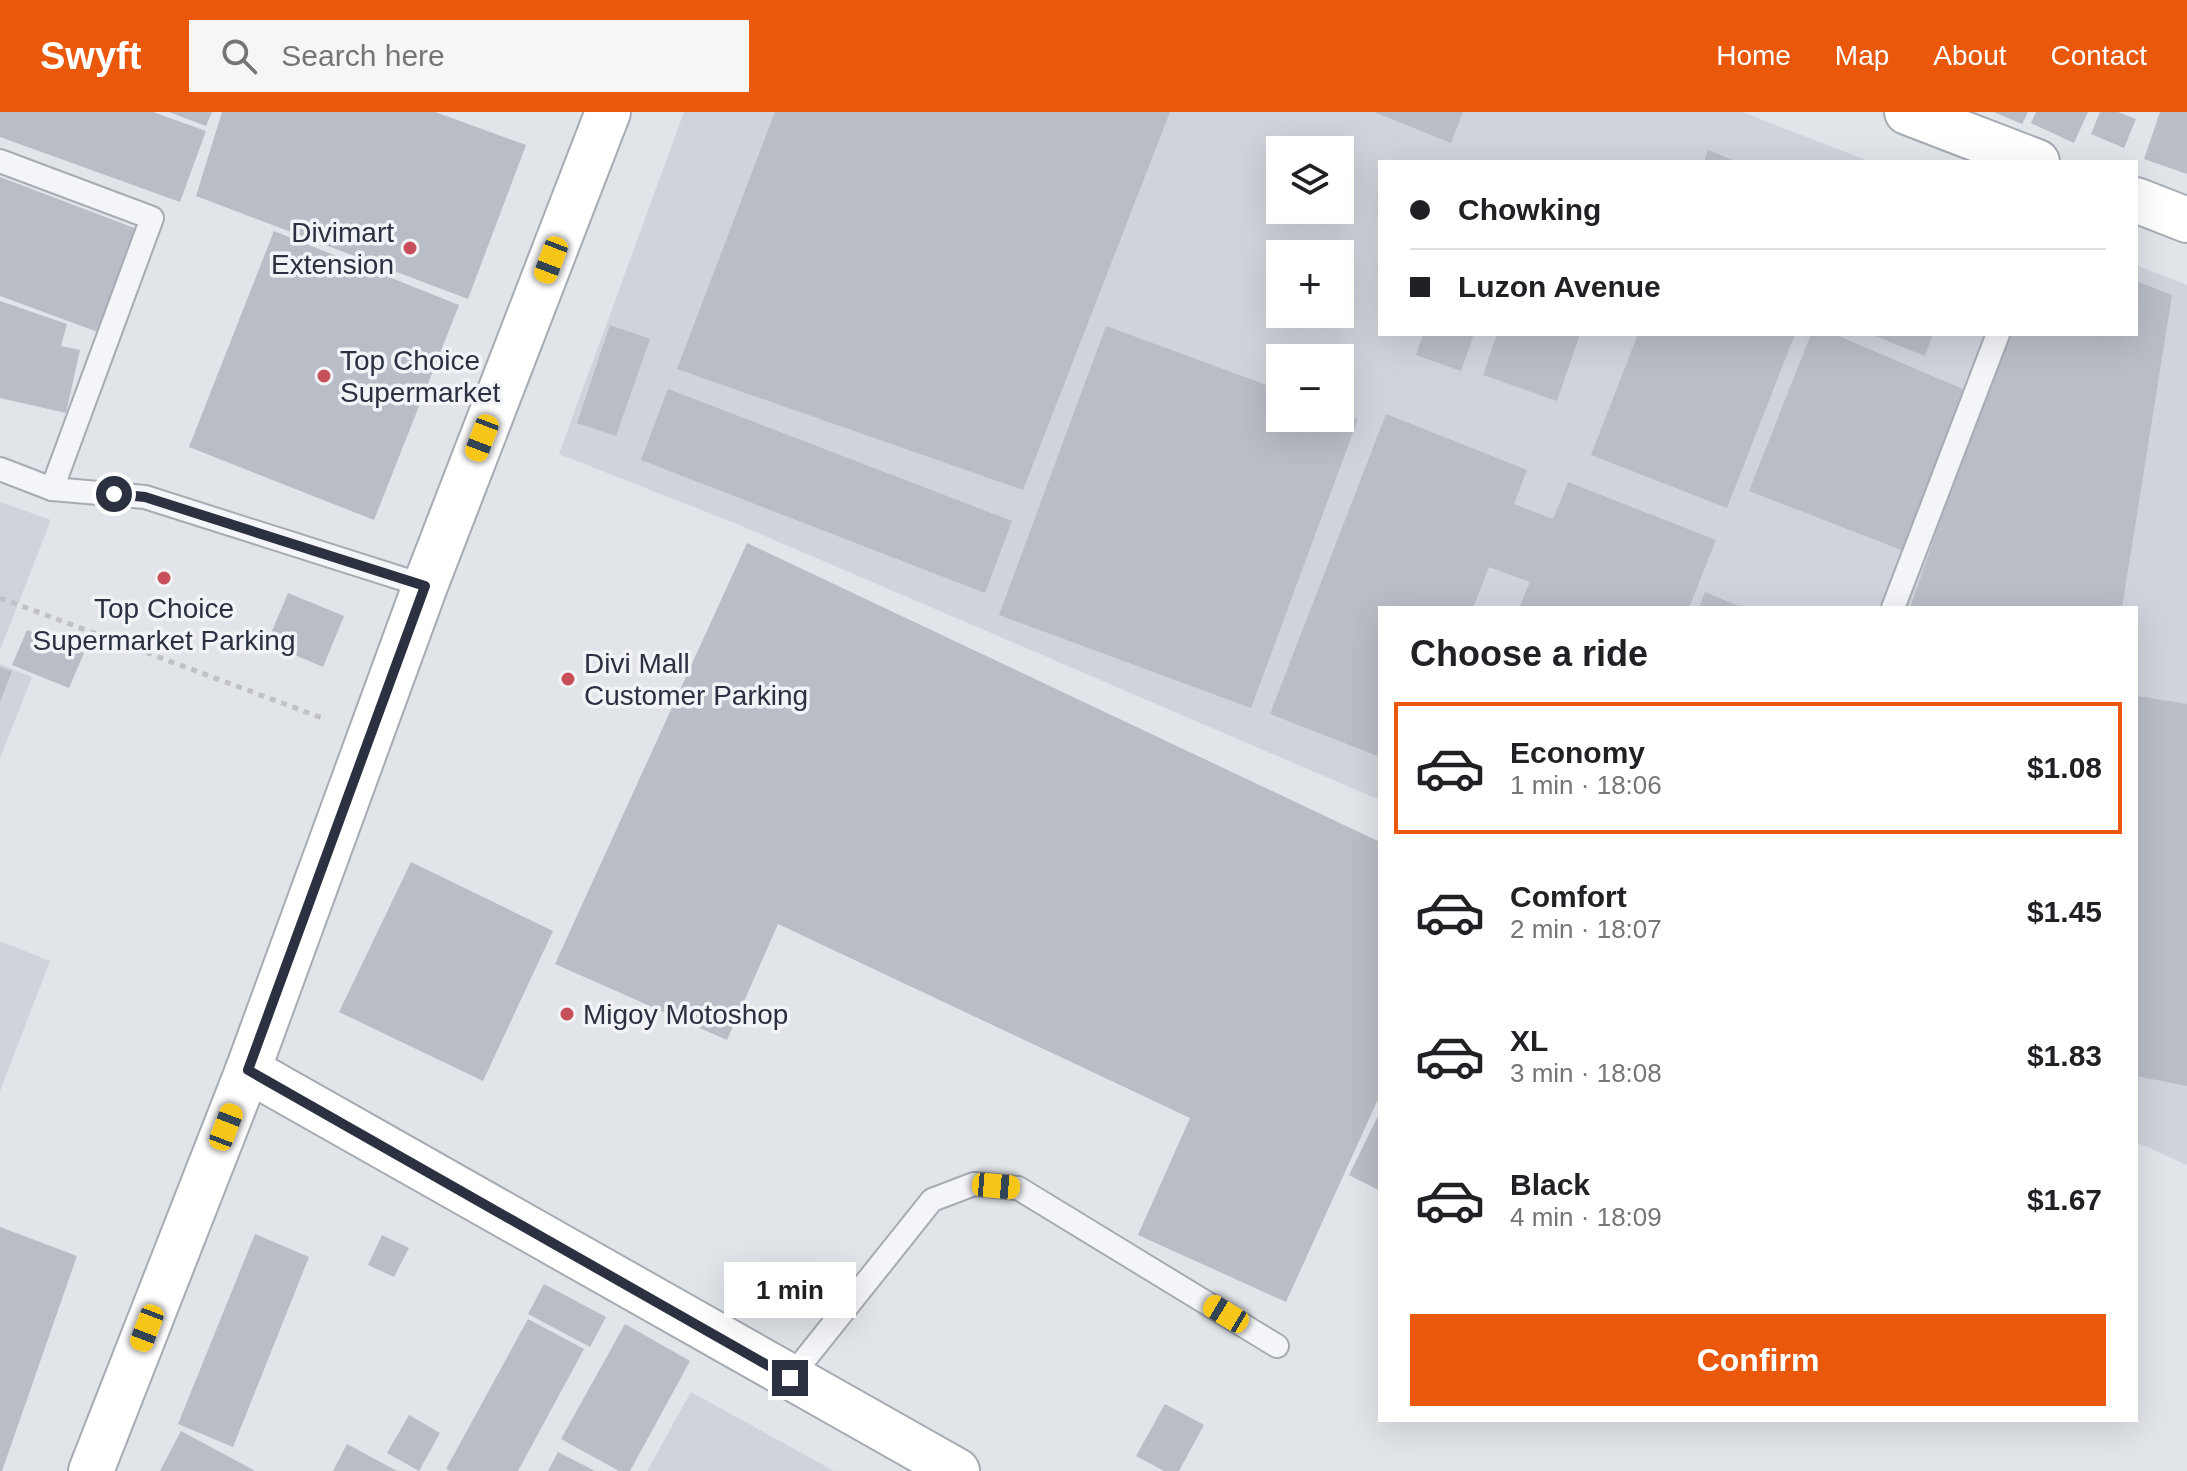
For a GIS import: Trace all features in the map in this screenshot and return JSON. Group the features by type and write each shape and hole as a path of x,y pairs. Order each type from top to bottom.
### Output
{"street":[{"path":"91,1471 248,1070 425,586 608,112"},
{"path":"1907,112 2032,160"},
{"path":"2138,201 2187,220"},
{"path":"248,1070 957,1471"}],"lane":[{"path":"0,161 152,218 52,489"},
{"path":"1894,606 1997,336"},
{"path":"0,469 52,489 145,497 425,586"},
{"path":"790,1378 932,1200 974,1184 1018,1188 1277,1346"}],"path":[{"path":"0,598 370,736"}],"shaded area":[{"path":"684,112 1742,112 1866,160 1378,160 1378,336 2138,336 2138,266 2187,285 2187,1165 2138,1143 2138,606 1378,606 1378,799 737,524 559,454"},
{"path":"0,502 51,520 0,650"},
{"path":"0,664 32,677 0,758"},
{"path":"0,941 50,961 0,1091"},
{"path":"691,1392 787,1445 834,1471 647,1471"}],"building":[{"path":"0,112 153,112 206,131 180,202 0,137"},
{"path":"169,112 212,112 206,126"},
{"name":"Divimart Extension","path":"222,112 435,112 526,145 468,299 196,196"},
{"path":"775,112 1170,112 1023,490 677,369"},
{"path":"1374,112 1463,112 1451,143"},
{"path":"1994,112 2028,112 2022,124"},
{"path":"2036,112 2088,112 2074,143 2031,123"},
{"path":"2100,112 2118,112 2136,119 2124,148 2091,134"},
{"path":"2160,112 2187,112 2187,174 2144,159"},
{"path":"1708,150 1733,160 1705,160"},
{"path":"0,177 137,229 98,332 0,296"},
{"name":"Top Choice Supermarket","path":"274,231 459,305 374,520 189,447"},
{"path":"2138,282 2172,295 2122,606 1911,606 2004,336 2138,336"},
{"path":"0,301 67,324 61,346 80,350 66,413 0,398"},
{"path":"610,325 650,339 616,436 577,423"},
{"path":"1106,326 1266,385 1266,432 1353,432 1251,708 999,615"},
{"path":"1422,336 1473,336 1461,371 1416,355"},
{"path":"1496,336 1579,336 1557,401 1483,375"},
{"path":"1637,336 1794,336 1727,508 1591,455"},
{"path":"1810,336 1839,336 1965,390 1904,551 1749,491"},
{"path":"1875,336 1932,336 1925,356"},
{"path":"668,389 1012,521 985,593 641,460"},
{"path":"1386,414 1527,470 1514,504 1553,519 1568,482 1716,540 1690,606 1520,606 1530,582 1489,567 1474,606 1378,606 1378,756 1270,714"},
{"path":"747,543 1378,841 1378,1099 1286,1302 1138,1235 1190,1118 778,924 727,1040 555,964"},
{"path":"1705,592 1739,606 1700,606"},
{"path":"288,593 344,616 323,667 267,643"},
{"path":"27,630 84,653 69,688 12,665"},
{"path":"0,667 12,671 0,702"},
{"path":"2138,696 2187,704 2187,1086 2138,1076"},
{"path":"411,862 553,931 483,1081 339,1012"},
{"path":"1378,1116 1378,1190 1349,1175"},
{"path":"0,1227 77,1256 2,1471 0,1471"},
{"path":"255,1234 309,1257 233,1447 178,1424"},
{"path":"382,1235 409,1248 394,1277 368,1265"},
{"path":"544,1284 606,1317 590,1347 528,1314"},
{"path":"528,1319 584,1349 518,1471 446,1469"},
{"path":"625,1324 690,1361 630,1471 619,1471 561,1439"},
{"path":"1165,1404 1204,1425 1179,1471 1164,1471 1136,1456"},
{"path":"409,1415 440,1433 419,1471 387,1453"},
{"path":"181,1431 255,1471 160,1471"},
{"path":"347,1444 397,1471 333,1471"},
{"path":"558,1452 595,1471 548,1471"}],"place":[{"name":"Divimart Extension","path":"410,248"},
{"name":"Top Choice Supermarket","path":"324,376"},
{"name":"Top Choice Supermarket Parking","path":"164,578"},
{"name":"Divi Mall Customer Parking","path":"568,679"},
{"name":"Migoy Motoshop","path":"567,1014"}],"route":[{"path":"114,494 145,497 425,586 248,1070 790,1378"}]}
